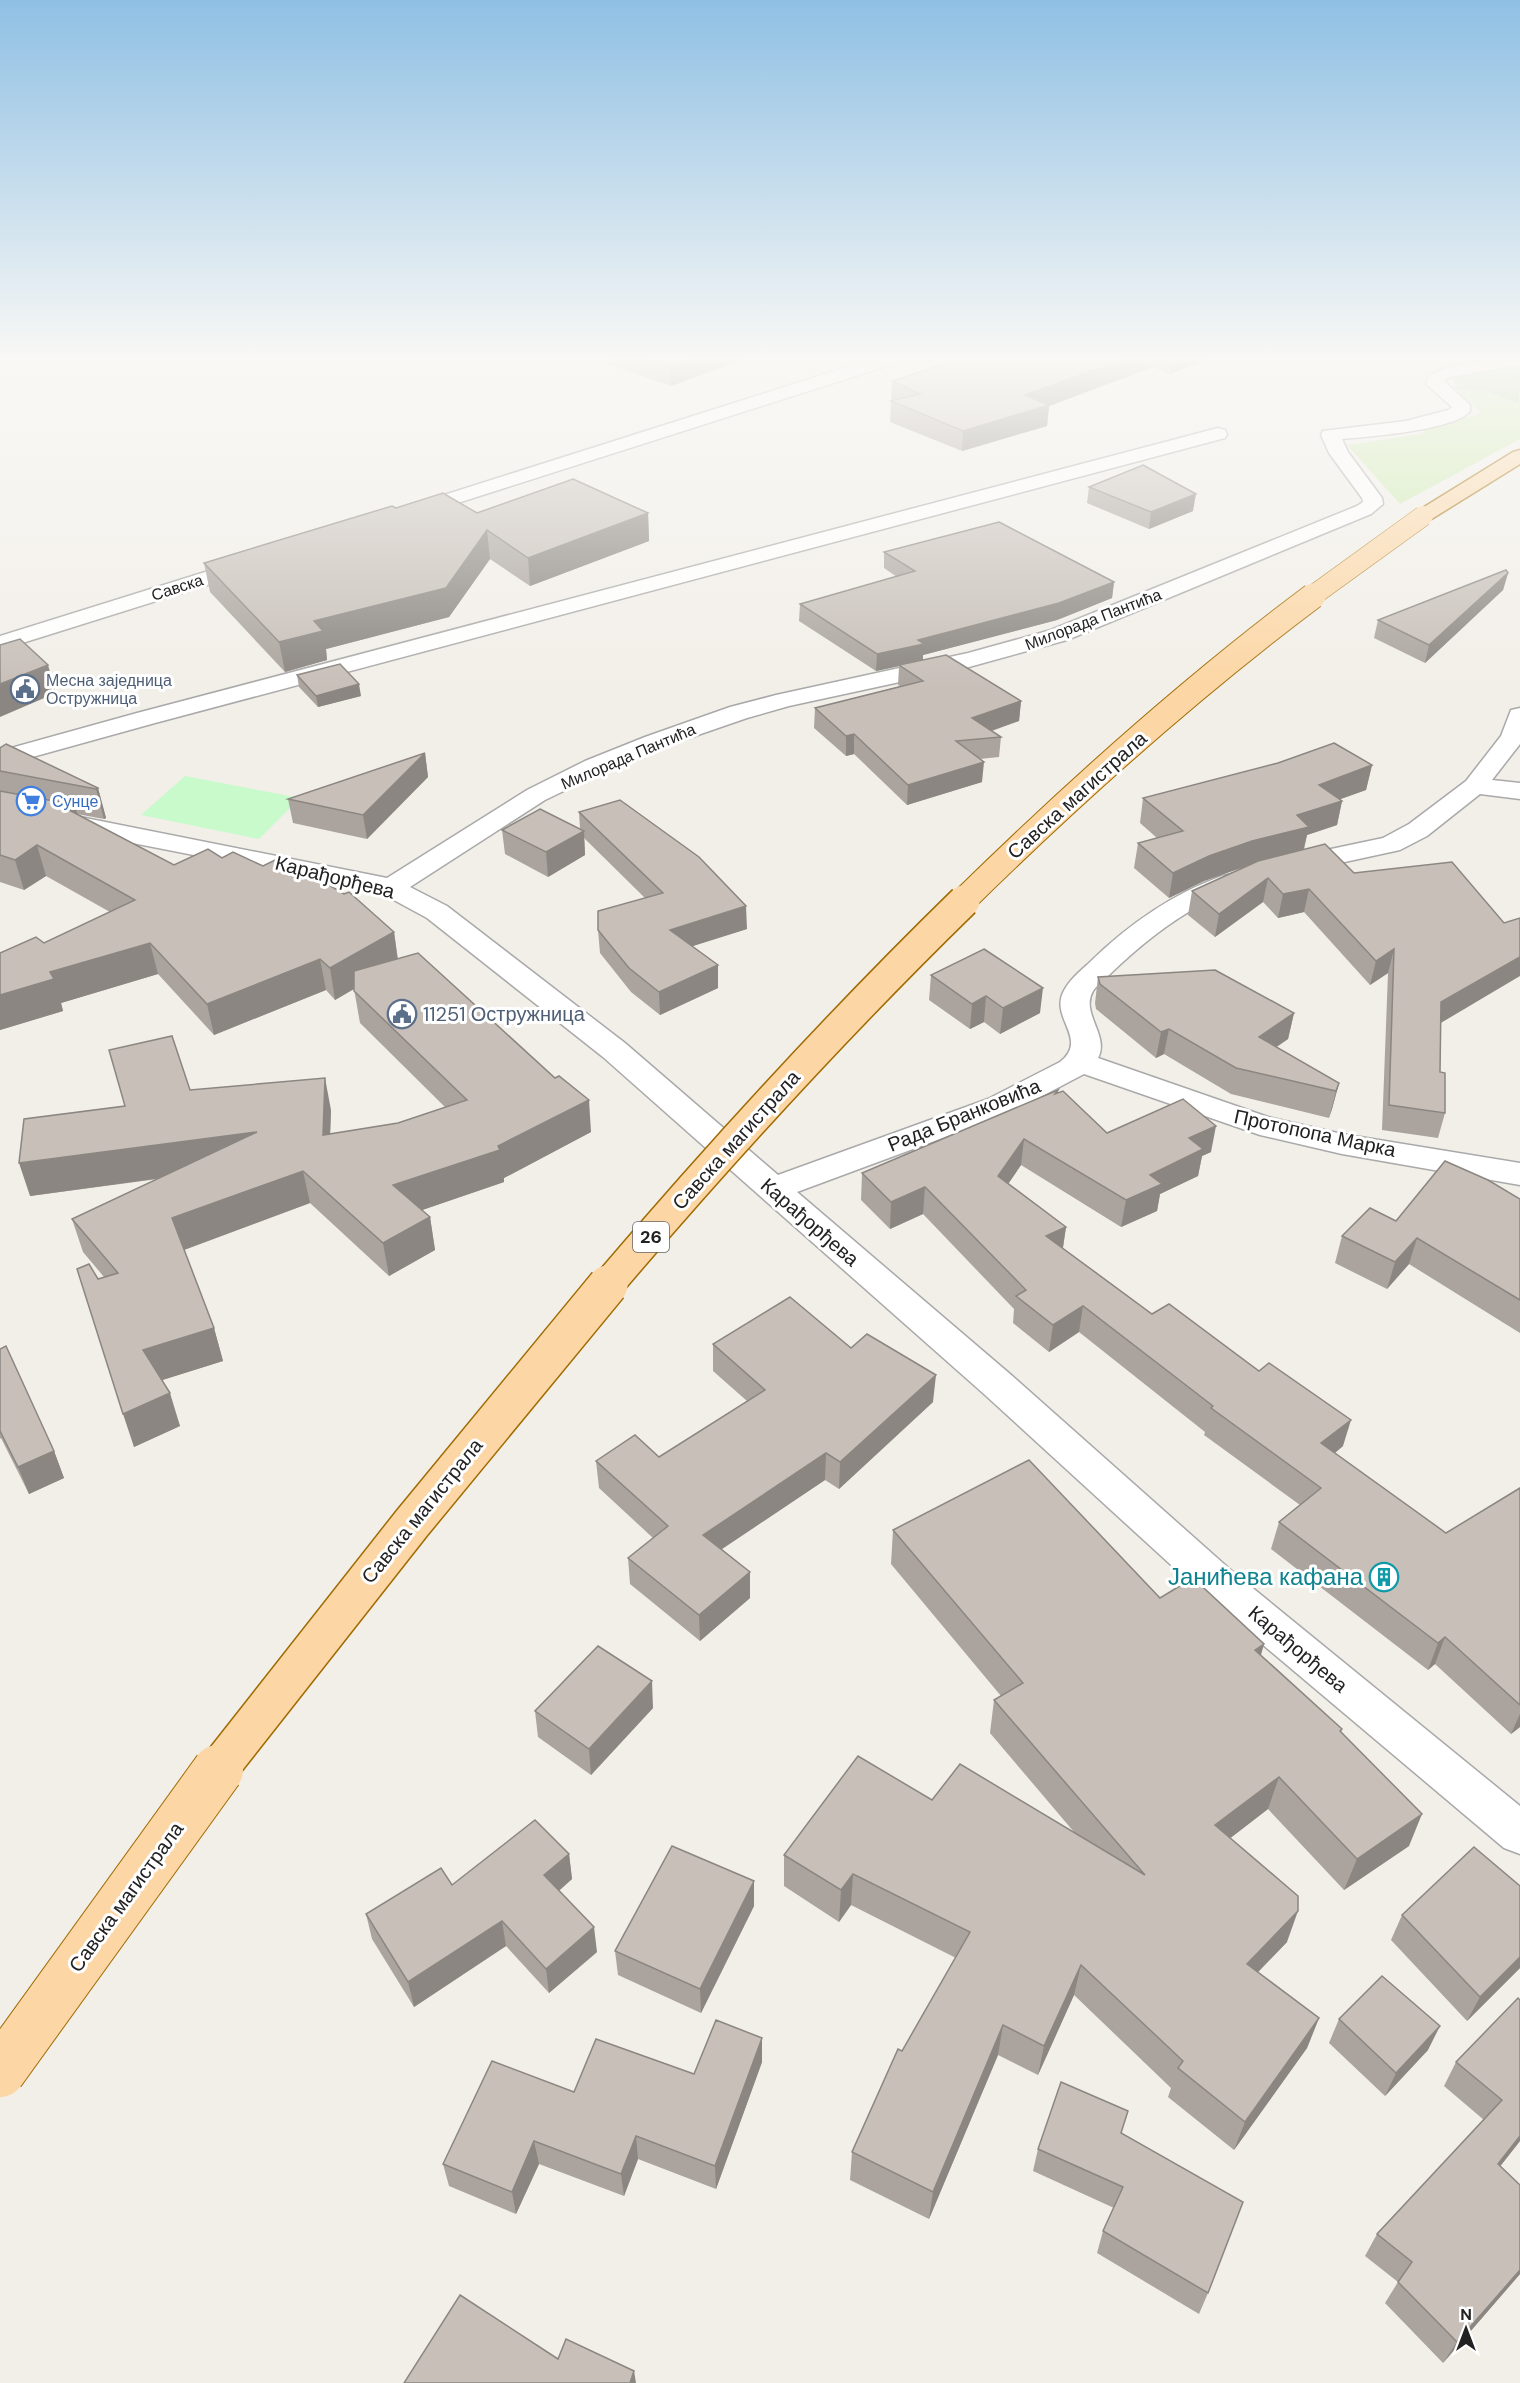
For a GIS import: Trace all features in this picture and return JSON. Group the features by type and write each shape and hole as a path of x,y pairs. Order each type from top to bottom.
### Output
{"main road":[{"name":"Савска магистрала","path":"0,2073 204,1789 380,1562 566,1333 764,1107 873,990 1090,780 1197,687 1308,598 1423,516 1503,466"}],"street":[{"path":"388,519 554,466"},
{"path":"0,759 216,699 1096,466"},
{"name":"Милорада Пантића","path":"391,888 536,796 588,770 696,727 808,695 977,659 1059,635 1364,510 1373,504 1372,498 1348,466"},
{"name":"Савска","path":"0,643 268,558"},
{"path":"1080,1062 1086,1053 1086,1042 1076,1007 1076,995 1084,984 1123,946 1181,903 1209,889 1263,872 1390,844 1405,838 1475,786 1513,737 1520,715"},
{"path":"1475,786 1520,791"},
{"name":"Карађорђева","path":"0,809 308,868 391,888 437,912 614,1050 988,1377 1219,1584 1520,1833"},
{"name":"Протопопа Марка","path":"1080,1062 1260,1125 1342,1144 1520,1174"},
{"name":"Рада Бранковића","path":"772,1189 999,1106 1035,1089 1080,1062"}],"green space":[{"path":"1366,466 1470,466 1400,504"},
{"path":"185,776 300,798 259,839 141,815"}],"building":[{"path":"1145,466 1196,494 1151,512 1089,487"},
{"path":"573,479 648,513 528,558 487,530 446,588 314,621 323,631 279,642 204,563 392,506 396,508 443,493 477,513"},
{"path":"999,522 1114,582 1059,603 918,640 924,644 877,654 800,604 915,571 884,552"},
{"path":"1506,570 1508,573 1429,645 1378,620"},
{"path":"20,639 48,665 0,684 0,645"},
{"path":"946,655 1021,701 972,718 1001,737 956,741 984,762 908,785 854,734 846,736 815,708 923,681 899,665"},
{"path":"340,664 359,684 316,696 297,675"},
{"path":"1334,743 1372,765 1319,785 1342,801 1297,815 1309,827 1252,841 1209,856 1173,873 1138,843 1183,831 1143,798 1278,763"},
{"path":"6,744 98,788 0,771 0,748"},
{"path":"425,753 363,815 288,799"},
{"path":"0,791 75,805 69,810 174,865 208,849 222,858 233,852 263,866 281,857 344,894 349,892 394,932 330,968 320,959 207,1004 150,943 50,972 54,979 0,995 0,953 36,937 44,943 135,900 37,845 15,860 0,855"},
{"path":"620,800 699,857 746,906 670,930 718,965 659,992 629,968 598,930 598,911 663,893 579,812"},
{"path":"540,809 584,831 546,852 502,830"},
{"path":"1325,844 1354,873 1452,862 1504,923 1520,918 1520,957 1441,1002 1440,1072 1445,1073 1445,1113 1389,1105 1394,949 1376,961 1309,889 1283,894 1268,878 1219,914 1192,891 1258,861"},
{"path":"984,949 1043,988 1003,1008 986,996 972,1004 931,975"},
{"path":"418,953 555,1078 559,1076 589,1100 498,1146 500,1150 393,1185 430,1217 383,1243 303,1171 172,1218 214,1328 143,1350 170,1393 123,1414 77,1269 89,1264 98,1279 118,1273 72,1219 257,1132 19,1163 24,1119 125,1106 109,1050 172,1036 190,1090 325,1078 323,1135 398,1123 467,1100 354,991 354,971"},
{"path":"1215,970 1294,1013 1259,1037 1339,1083 1336,1091 1236,1068 1169,1029 1161,1032 1100,984 1098,977"},
{"path":"1058,1090 1055,1094 1063,1091 1107,1133 1183,1099 1216,1126 1189,1138 1203,1149 1150,1175 1162,1184 1126,1200 1024,1139 998,1176 1066,1227 1046,1236 1152,1314 1169,1304 1259,1371 1269,1363 1351,1420 1321,1443 1446,1533 1520,1488 1520,1705 1445,1637 1438,1643 1279,1522 1321,1488 1211,1408 1213,1406 1083,1306 1053,1325 1016,1296 1026,1290 925,1187 891,1202 862,1173"},
{"path":"1445,1161 1488,1180 1520,1199 1520,1300 1417,1238 1395,1262 1342,1236 1370,1208 1396,1221"},
{"path":"790,1297 851,1348 867,1334 936,1375 840,1462 826,1453 703,1535 750,1572 699,1615 628,1558 668,1526 596,1461 635,1435 659,1457 765,1390 713,1344"},
{"path":"6,1346 54,1451 18,1467 0,1431 0,1349"},
{"path":"1029,1460 1160,1598 1193,1578 1264,1644 1255,1650 1342,1729 1340,1731 1422,1814 1357,1859 1279,1777 1215,1825 1298,1896 1298,1911 1247,1964 1319,2018 1245,2122 1178,2068 1183,2061 1081,1965 1044,2046 1003,2025 933,2192 852,2152 898,2049 902,2051 970,1932 853,1874 841,1890 784,1855 858,1756 932,1800 960,1764 1145,1875 994,1700 1023,1683 893,1530"},
{"path":"598,1646 652,1681 589,1749 535,1711"},
{"path":"535,1820 569,1854 544,1875 594,1927 546,1969 502,1921 408,1982 366,1914 441,1868 452,1885"},
{"path":"672,1846 754,1881 700,1989 615,1951"},
{"path":"1474,1847 1520,1886 1520,1957 1480,1997 1402,1915"},
{"path":"1382,1976 1440,2026 1396,2073 1339,2019"},
{"path":"1518,1998 1520,2000 1520,2136 1498,2164 1520,2185 1520,2270 1457,2342 1398,2282 1412,2262 1377,2234 1502,2100 1456,2062"},
{"path":"716,2020 762,2038 715,2166 636,2136 621,2174 534,2141 512,2192 443,2164 492,2061 574,2092 596,2039 694,2074"},
{"path":"1061,2082 1128,2111 1121,2133 1243,2202 1208,2293 1103,2231 1123,2187 1038,2149"},
{"path":"460,2295 558,2359 566,2339 634,2371 630,2383 404,2383"}],"place":[{"name":"Месна заједница Остружница","path":"25,689"},
{"name":"Сунце","path":"31,801"},
{"name":"11251 Остружница","path":"402,1014"},
{"name":"Јанићева кафана","path":"1384,1577"}]}
